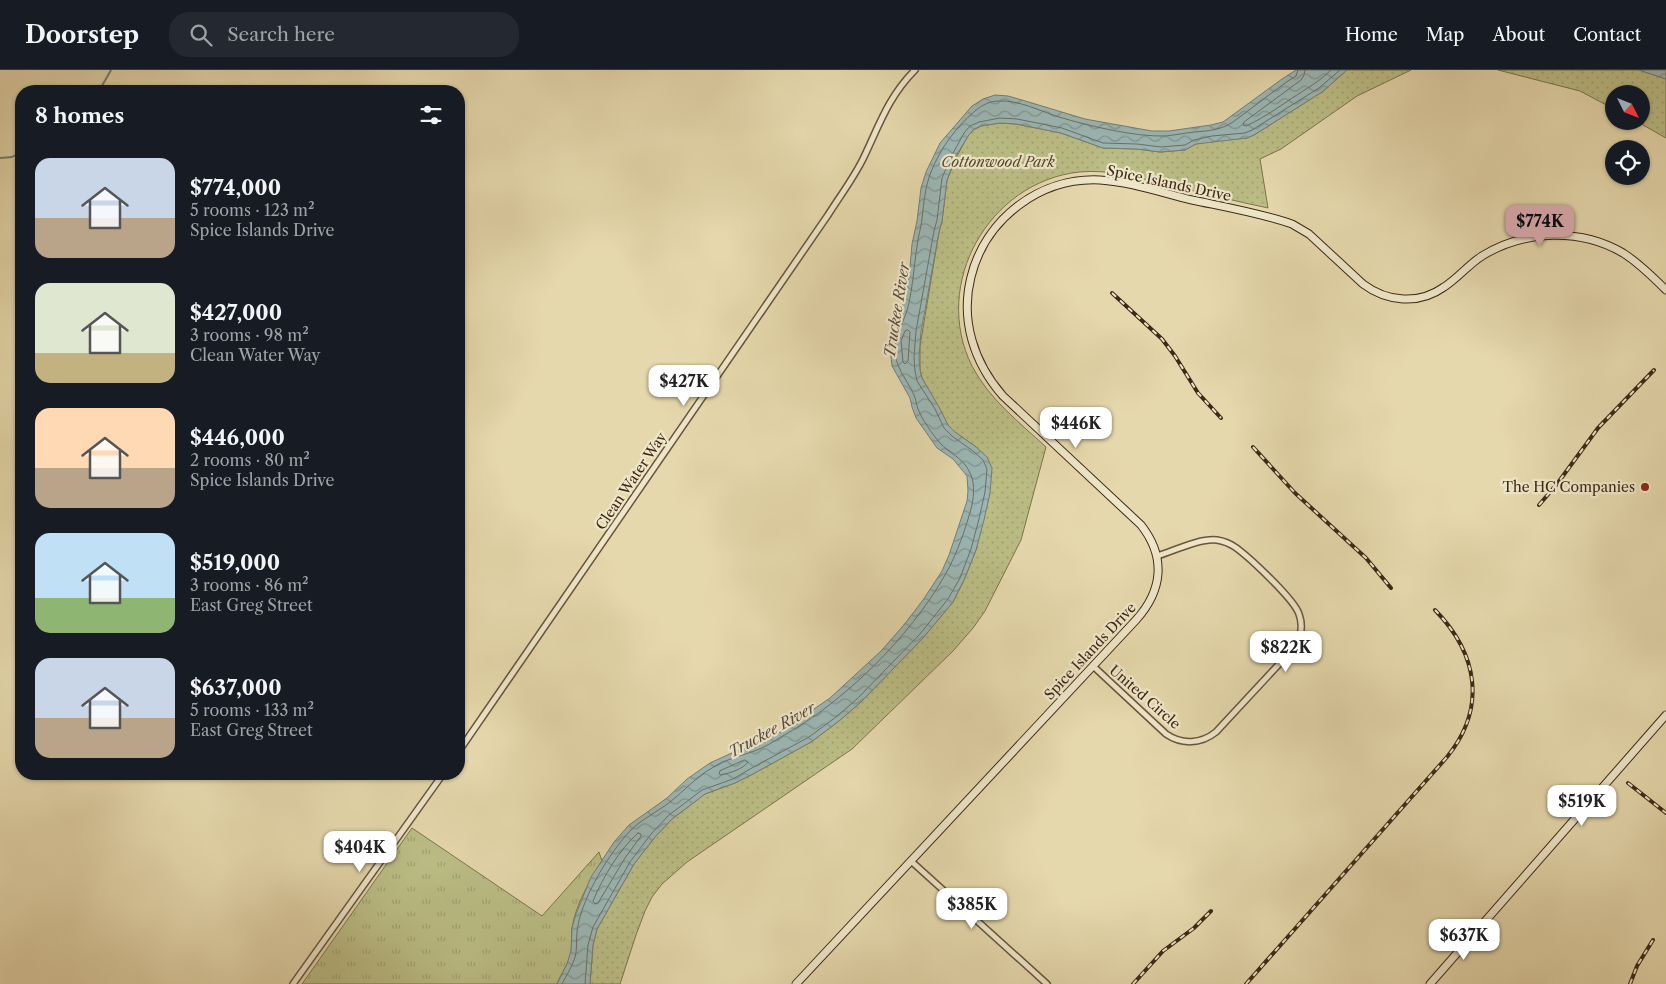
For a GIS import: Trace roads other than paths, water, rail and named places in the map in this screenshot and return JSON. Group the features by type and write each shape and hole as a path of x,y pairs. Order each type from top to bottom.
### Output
{"street":[{"name":"Clean Water Way","path":"465,743 828,215 858,169 892,99 915,70"},
{"name":"Spice Islands Drive","path":"796,984 1143,612 1149,604 1157,585 1157,556 1153,543 1142,525 996,388 984,371 972,342 968,322 967,301 970,280 976,260 988,238 1001,221 1016,207 1038,194 1057,186 1077,181 1108,181 1282,220 1309,234 1367,287 1381,295 1392,298 1413,299 1434,293 1451,282 1474,261 1493,250 1521,239 1553,235 1584,238 1613,248 1639,265 1666,290"},
{"name":"United Circle","path":"1093,666 1166,734 1180,741 1197,742 1208,738 1216,732 1295,647 1301,630 1300,618 1296,608 1287,595 1234,546 1219,540 1208,540 1157,556"},
{"path":"1430,984 1666,715"},
{"path":"292,984 439,780"},
{"path":"911,861 1047,984"}],"water":[{"path":"1296,70 1347,70 1322,92 1247,138 1196,144 1185,150 1160,152 1103,148 1061,133 1016,124 1000,123 981,126 973,130 968,136 956,156 947,180 942,221 921,332 919,357 922,378 948,425 987,457 992,468 990,493 984,520 976,550 964,580 953,602 923,638 860,703 839,721 811,742 753,774 705,794 672,819 634,864 597,929 593,945 590,984 557,984 567,964 571,951 572,928 591,877 614,842 629,825 667,798 687,779 710,763 736,751 756,745 782,731 830,698 881,651 923,600 942,571 967,501 967,476 953,459 937,448 916,418 910,398 892,366 890,348 890,339 899,319 909,278 912,244 921,188 926,172 940,143 972,106 983,99 995,95 1008,96 1085,119 1152,131 1169,131 1211,125 1223,122"},
{"path":"1639,70 1666,70 1666,79"}],"waterway":[{"path":"102,85 111,70"},
{"path":"0,158 15,155"}],"railway":[{"path":"1112,293 1162,339 1198,393 1221,418"},
{"path":"1539,505 1557,484 1598,428 1654,370"},
{"path":"1253,447 1295,493 1366,558 1391,588"},
{"path":"1246,984 1447,757 1460,738 1468,720 1472,701 1472,682 1468,663 1461,645 1450,627 1435,610"},
{"path":"1628,783 1666,813"},
{"path":"1133,984 1163,951 1194,928 1211,911"},
{"path":"1630,984 1637,966 1653,940"}],"place":[{"name":"The HC Companies","path":"1645,487"}],"park label":[{"name":"Cottonwood Park","path":"998,162"}],"water label":[{"name":"Truckee River","path":"897,310"},
{"name":"Truckee River","path":"772,730"}]}
